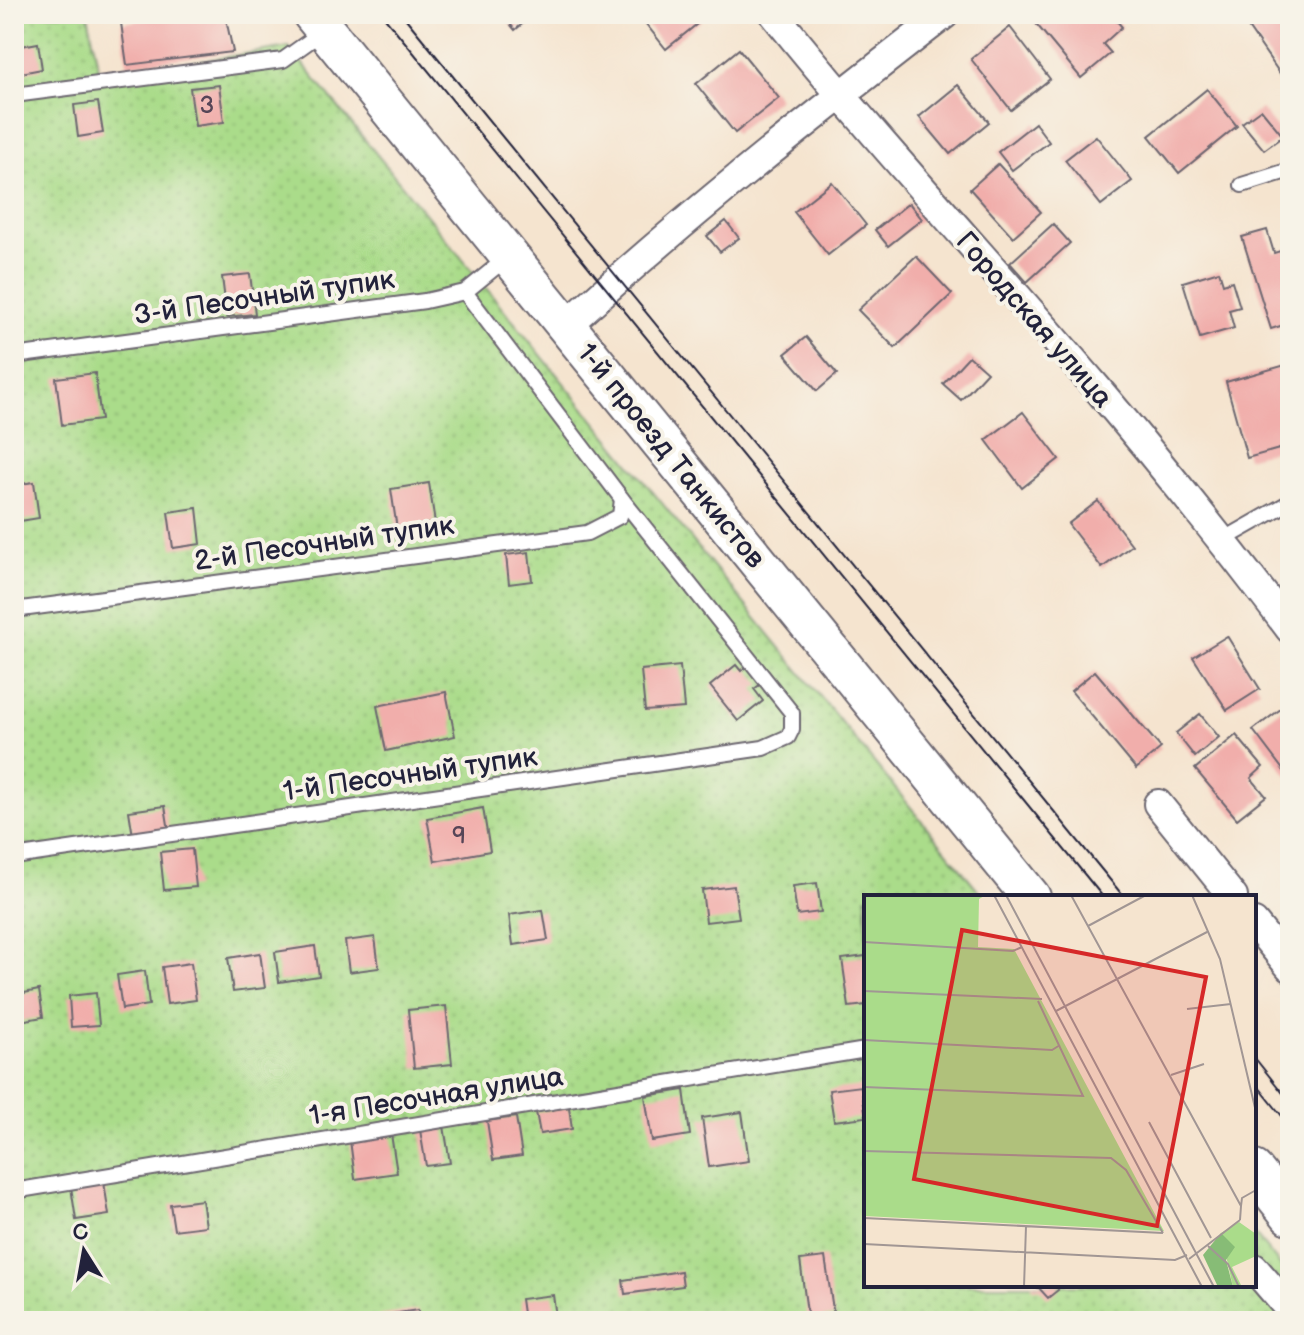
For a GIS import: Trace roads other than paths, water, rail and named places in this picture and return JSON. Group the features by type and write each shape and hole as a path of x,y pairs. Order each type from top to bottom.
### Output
{"main road":[{"name":"1-й проезд Танкистов","path":"318,22 1029,895"},
{"path":"1256,1172 1290,1215"}],"street":[{"name":"Городская улица","path":"774,14 840,95 1096,387 1223,540 1290,629"},
{"path":"566,326 619,277 840,95 945,14"},
{"path":"1158,804 1231,895"},
{"path":"1256,925 1290,967"},
{"path":"1256,1270 1290,1310"}],"lane":[{"path":"14,95 283,60 318,22"},
{"path":"1242,185 1290,170"},
{"name":"3-й Песочный тупик","path":"14,356 425,301 465,292 508,257"},
{"path":"465,292 622,499"},
{"name":"2-й Песочный тупик","path":"14,610 587,533 620,516 622,499"},
{"name":"1-й Песочный тупик","path":"14,857 763,748 788,737 792,729 792,713 622,499"},
{"path":"1223,540 1290,502"},
{"name":"1-я Песочная улица","path":"14,1191 864,1050"}],"tram line":[{"path":"382,14 1101,895"},
{"path":"402,14 1122,895"},
{"path":"1256,1060 1290,1102"},
{"path":"1256,1084 1290,1126"}]}
